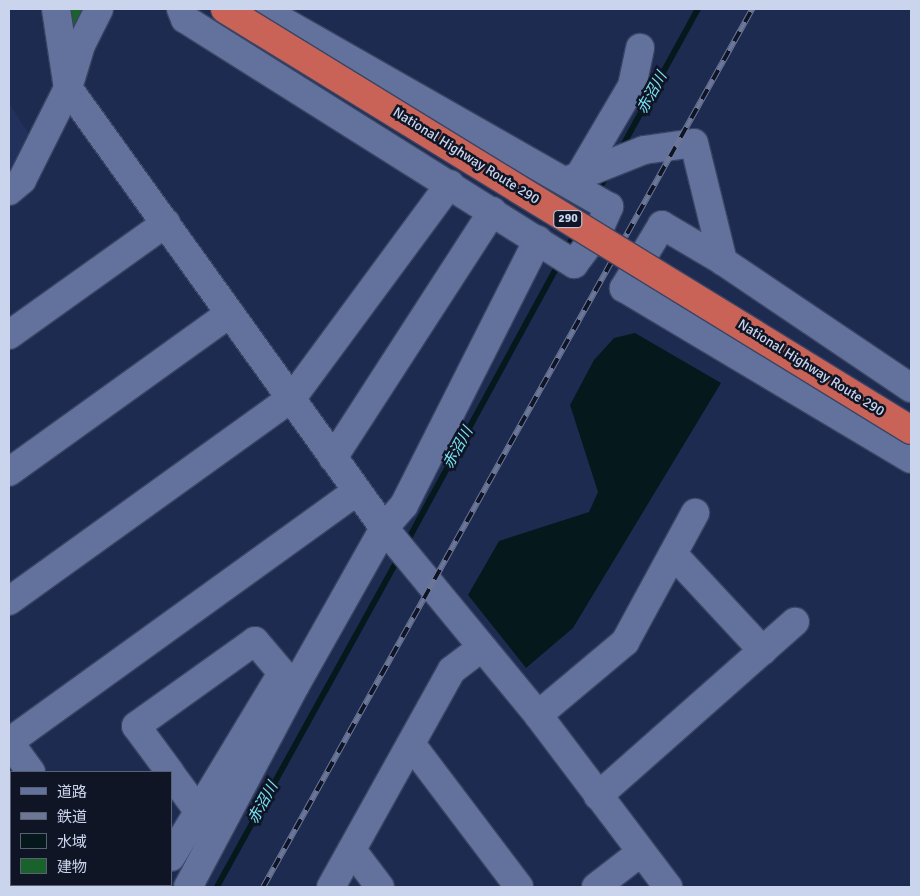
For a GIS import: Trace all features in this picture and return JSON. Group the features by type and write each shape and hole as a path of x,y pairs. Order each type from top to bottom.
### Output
{"highway":[{"name":"National Highway Route 290","path":"225,9 911,430"}],"street":[{"path":"56,9 68,88 292,398 356,491 480,649 538,715 640,853 668,887"},
{"path":"9,192 22,180 68,88 81,45 99,9"},
{"path":"181,9 185,19 493,211 574,264 597,234 609,207 573,179 262,9"},
{"path":"573,179 632,86 640,48"},
{"path":"573,179 644,150 694,143 723,261"},
{"path":"9,602 292,398 450,184"},
{"path":"334,458 493,211"},
{"path":"9,335 166,222"},
{"path":"911,388 723,261 662,225 624,288 911,459"},
{"path":"172,855 384,528 404,505 538,240"},
{"path":"9,472 230,313"},
{"path":"30,771 9,742 356,491"},
{"path":"538,715 625,642 695,512"},
{"path":"673,554 763,650"},
{"path":"598,796 795,622"},
{"path":"169,771 136,726 255,641 288,679"},
{"path":"331,887 452,670 480,649"},
{"path":"188,887 288,679"},
{"path":"411,744 519,887"},
{"path":"172,776 199,812"},
{"path":"352,850 380,887"},
{"path":"596,887 640,853"}],"shaded area":[{"path":"9,103 33,141 9,176"}],"water":[{"path":"635,333 721,383 573,628 526,668 468,595 499,541 589,512 598,492 570,405 594,360 614,338"}],"building":[{"path":"64,9 85,9 75,28 67,25"}],"waterway":[{"name":"赤沼川","path":"621,149 698,9"},
{"name":"赤沼川","path":"597,193 607,175"},
{"name":"赤沼川","path":"566,250 576,232"},
{"name":"赤沼川","path":"407,542 559,263"},
{"name":"赤沼川","path":"217,887 399,557"}],"railway":[{"path":"263,887 752,9"}]}
